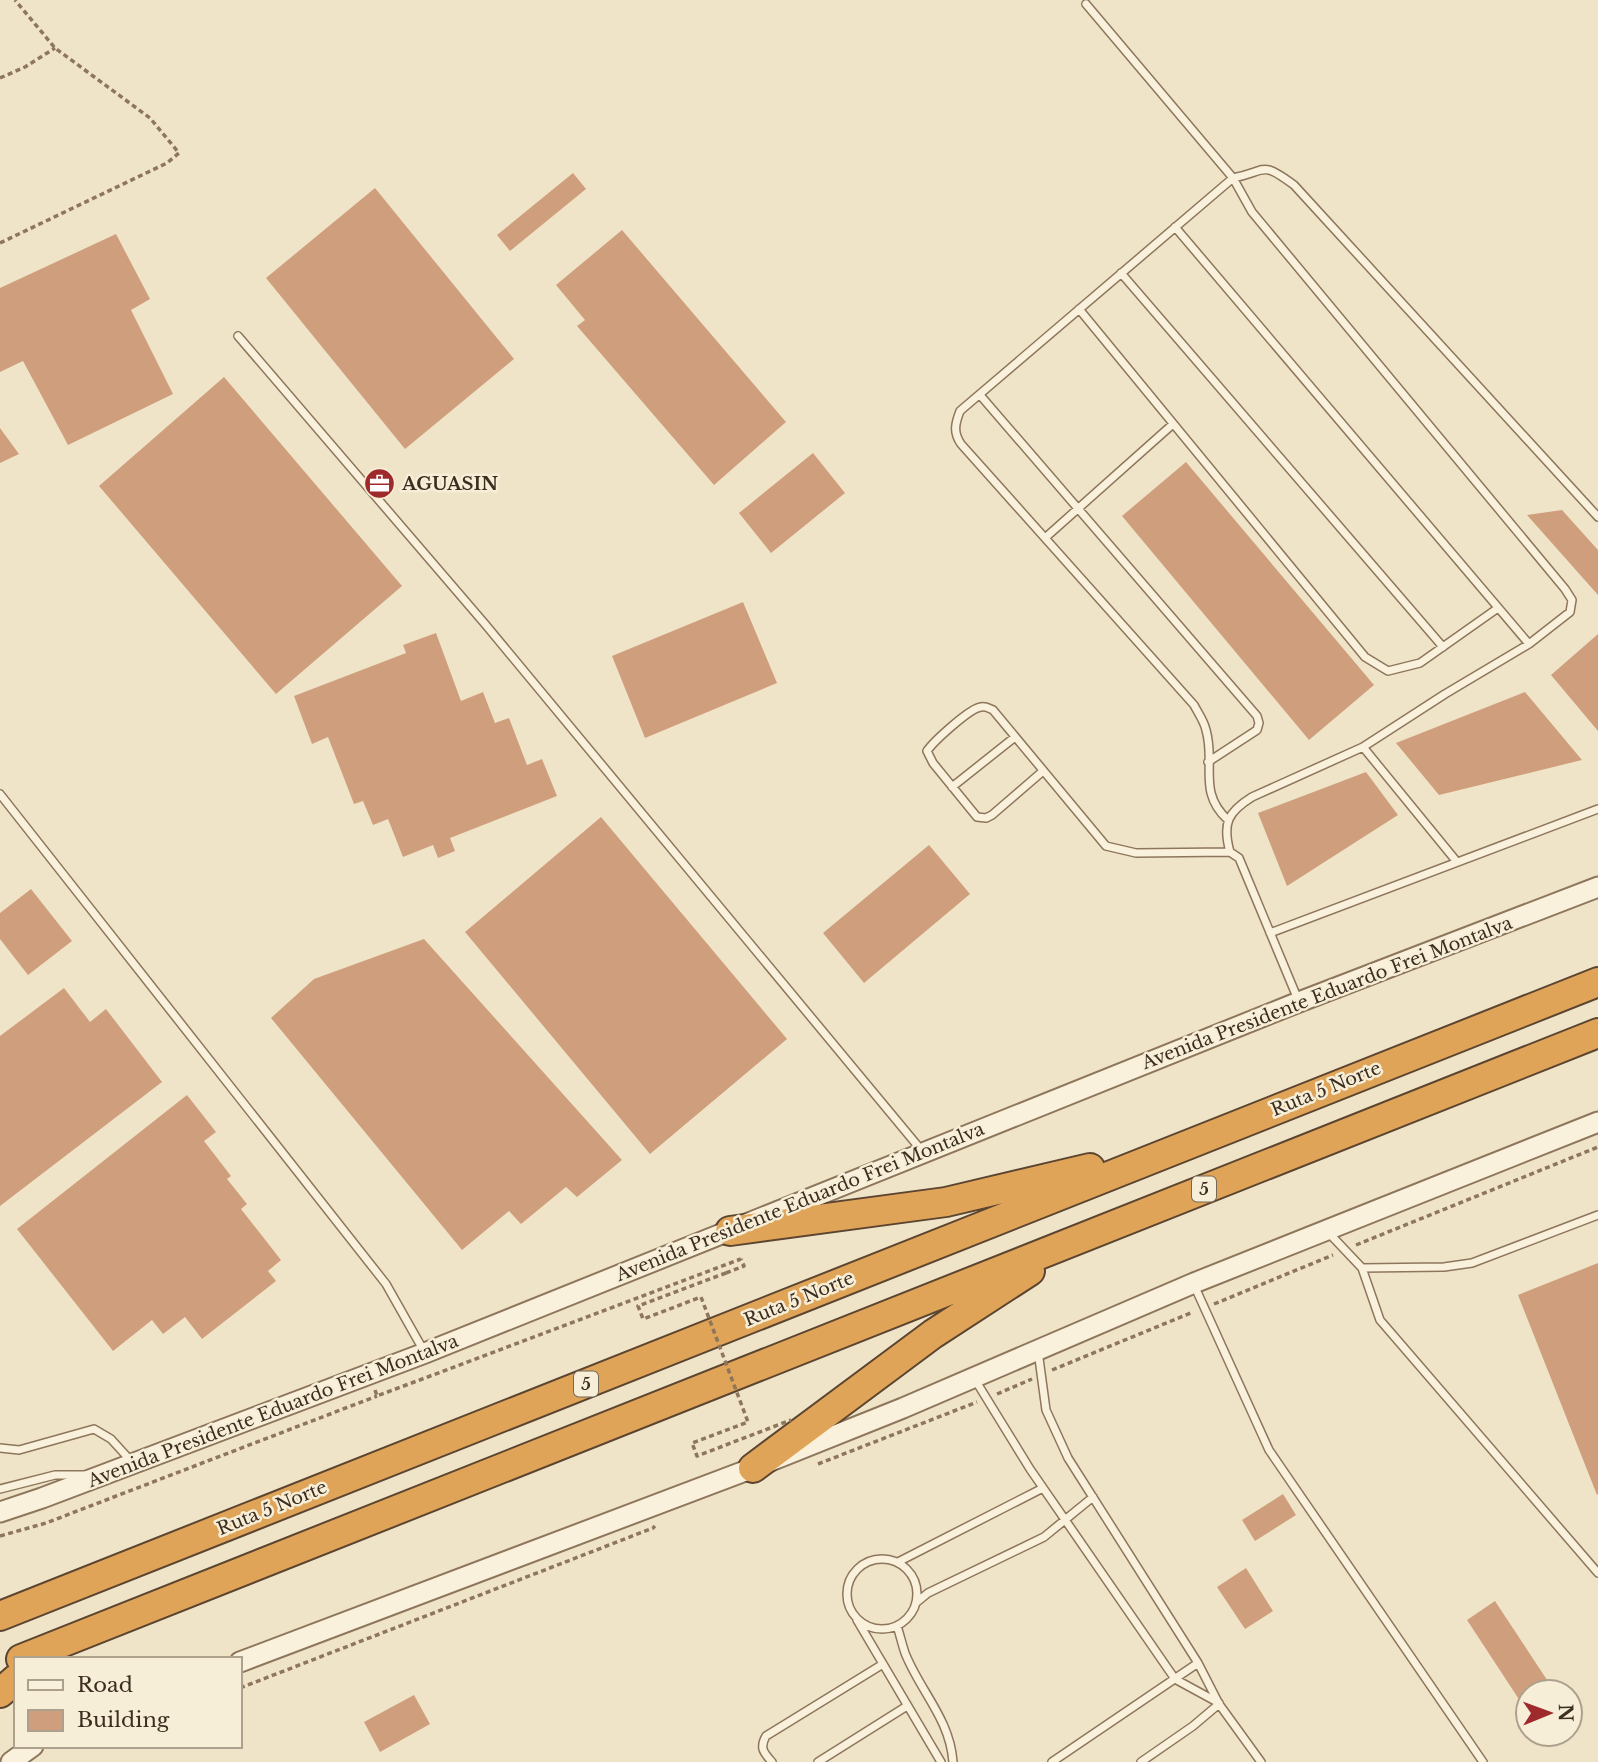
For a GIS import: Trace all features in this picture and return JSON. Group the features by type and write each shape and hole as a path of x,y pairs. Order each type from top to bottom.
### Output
{"highway":[{"name":"Ruta 5 Norte","path":"0,1616 1598,982"},
{"name":"5","path":"26,1657 1598,1033"},
{"path":"1547,1054 1598,1046"},
{"path":"730,1231 946,1202 1171,1151"},
{"path":"753,1468 933,1334 1079,1239"},
{"path":"46,1657 69,1640"},
{"path":"0,1693 14,1681"}],"street":[{"name":"Avenida Presidente Eduardo Frei Montalva","path":"0,1512 105,1475 425,1353 1299,1002 1598,887"},
{"path":"242,1661 753,1468 974,1378 1194,1283 1598,1122"},
{"path":"11,1762 30,1748"}],"lane":[{"path":"1086,4 1233,178 1252,212 1572,600 1570,612 1529,644 1363,747 1252,797 1237,807 1228,820 1225,835 1230,852"},
{"path":"1228,820 1217,810 1212,800 1206,729 1194,705 956,436 955,424 960,411 1233,178 1259,168 1275,171 1294,185 1598,517"},
{"path":"1175,227 1529,644"},
{"path":"1121,273 1443,647"},
{"path":"1079,309 1365,657 1388,671 1420,663 1498,608"},
{"path":"238,336 485,624 923,1152"},
{"path":"980,395 1257,716 1257,730 1208,762"},
{"path":"1045,538 1174,424"},
{"path":"1043,771 992,815 986,818 977,817 933,763 927,751 978,707 986,707 993,710 1106,846 1136,853 1230,852 1239,858 1299,1002"},
{"path":"952,787 1015,737"},
{"path":"1363,747 1457,862"},
{"path":"0,794 386,1284 425,1353"},
{"path":"1270,933 1598,809"},
{"path":"1363,1268 1444,1267 1472,1263 1598,1215"},
{"path":"1326,1230 1363,1268 1380,1321 1598,1573"},
{"path":"1194,1283 1269,1450 1483,1762"},
{"path":"1038,1350 1046,1410 1068,1458 1198,1663 1219,1704 1261,1762"},
{"path":"974,1378 1065,1521 1175,1679 1219,1704"},
{"path":"0,1448 19,1450 94,1429 111,1439 133,1464"},
{"path":"0,1489 54,1475 105,1475"},
{"path":"898,1562 1043,1488"},
{"path":"855,1616 867,1626 882,1630 897,1626 910,1617 917,1602 928,1592 1044,1537 1093,1497"},
{"path":"917,1602 917,1587 910,1572 898,1562 883,1559 867,1562 855,1572 848,1586 848,1602 855,1616 941,1762"},
{"path":"897,1626 905,1654 941,1717 952,1747 953,1762"},
{"path":"1052,1762 1198,1663"},
{"path":"772,1762 763,1752 761,1743 766,1736 883,1664"},
{"path":"1141,1762 1194,1726 1219,1704"},
{"path":"818,1762 907,1706"}],"path":[{"path":"0,243 167,163 179,153 150,118 55,48 15,0"},
{"path":"0,78 25,67 55,48"},
{"path":"730,1231 744,1266 638,1306 643,1319 701,1297 748,1422 692,1443 697,1456 791,1420"},
{"path":"0,1536 46,1523 377,1395 741,1259"},
{"path":"368,1375 377,1395"}],"building":[{"path":"573,173 586,189 510,251 497,235"},
{"path":"375,188 514,359 405,449 266,278"},
{"path":"622,230 786,422 714,485 577,326 585,320 556,285"},
{"path":"116,234 150,299 131,310 173,394 68,445 23,361 0,372 0,288"},
{"path":"224,377 402,586 276,694 99,486"},
{"path":"0,428 19,454 0,463"},
{"path":"813,453 845,493 771,553 739,513"},
{"path":"1186,462 1374,685 1309,740 1122,516"},
{"path":"1562,510 1598,550 1598,595 1527,515"},
{"path":"743,602 777,683 645,738 612,656"},
{"path":"436,633 461,701 483,692 495,723 509,718 527,765 542,759 557,796 450,838 455,851 438,858 433,845 403,857 388,819 373,825 363,801 354,804 328,737 312,744 294,696 406,653 403,645"},
{"path":"1598,634 1598,731 1551,675"},
{"path":"1525,692 1582,760 1439,795 1396,743"},
{"path":"1366,772 1398,815 1287,886 1258,813"},
{"path":"601,817 787,1039 650,1154 465,932"},
{"path":"929,845 970,894 864,983 823,933"},
{"path":"31,889 72,941 28,975 0,939 0,913"},
{"path":"424,939 622,1160 577,1197 566,1187 521,1224 509,1211 462,1250 271,1018 314,979"},
{"path":"64,988 90,1022 106,1009 162,1082 0,1206 0,1036"},
{"path":"187,1095 216,1132 204,1141 231,1176 227,1179 247,1204 241,1209 281,1260 268,1271 276,1281 202,1339 185,1317 163,1334 152,1320 113,1351 17,1229"},
{"path":"1598,1263 1598,1494 1597,1495 1518,1295"},
{"path":"1283,1494 1296,1515 1255,1541 1242,1520"},
{"path":"1246,1568 1273,1611 1245,1629 1217,1587"},
{"path":"1495,1601 1546,1678 1514,1678 1514,1692 1467,1620"},
{"path":"414,1695 430,1724 380,1752 364,1722"}],"place":[{"name":"AGUASIN","path":"379,484"}]}
